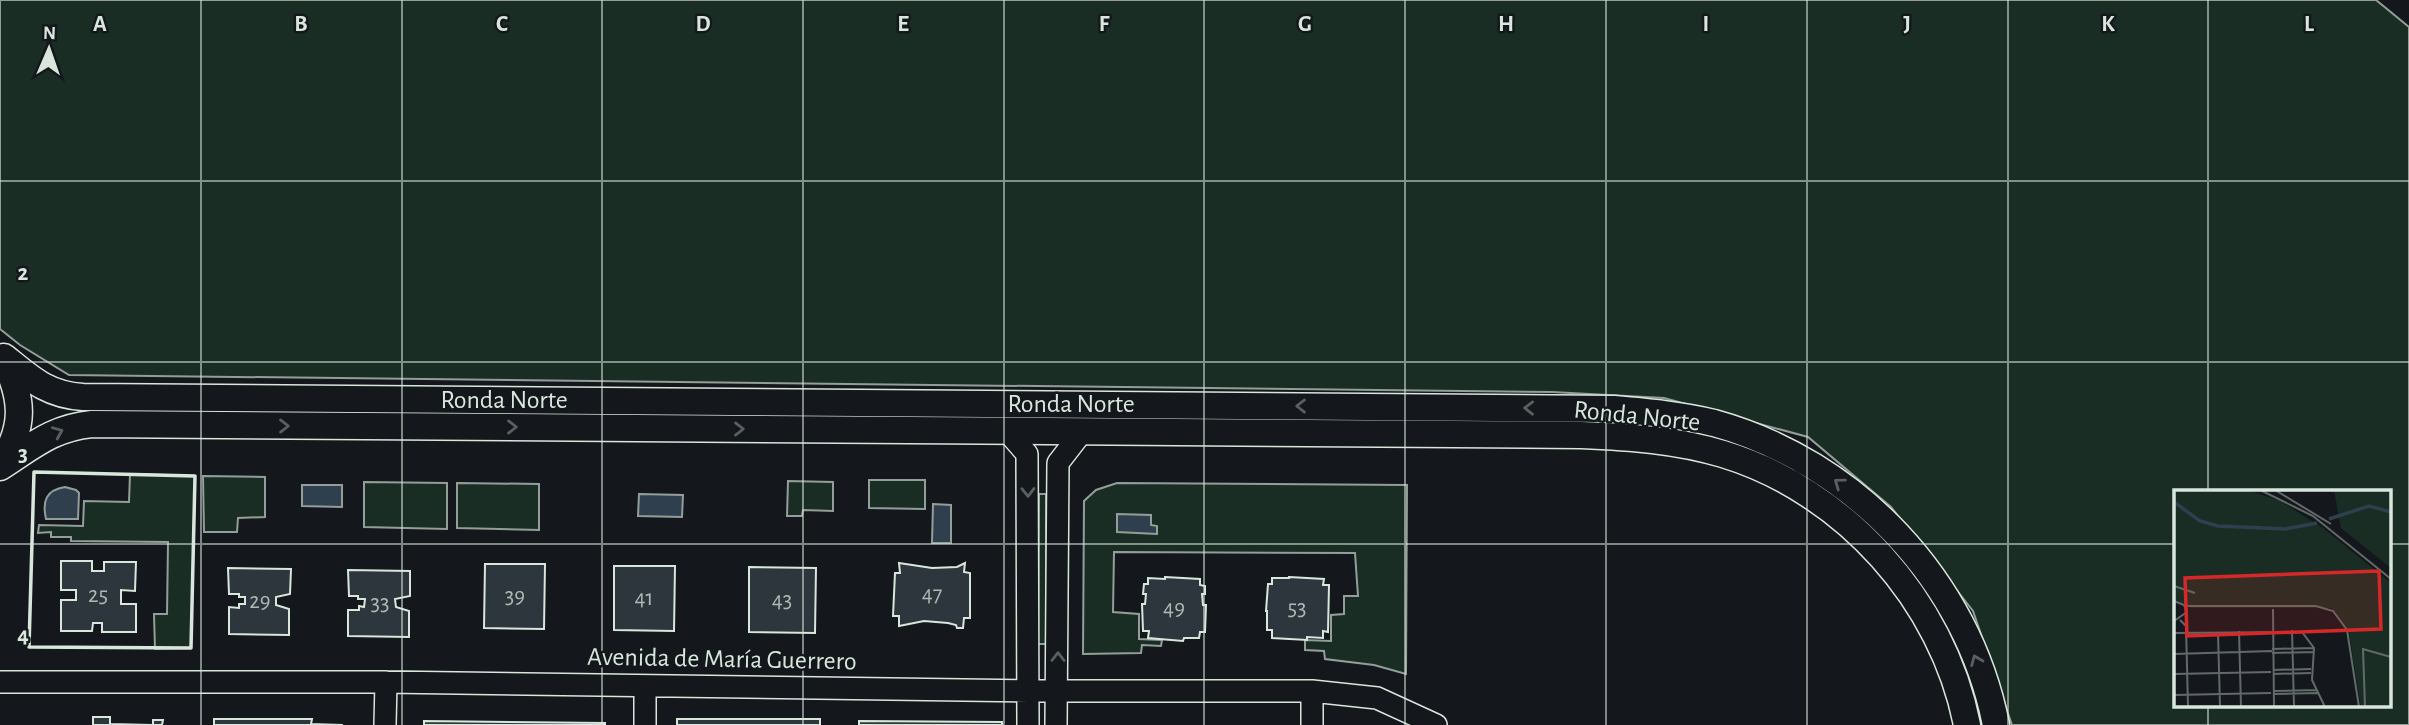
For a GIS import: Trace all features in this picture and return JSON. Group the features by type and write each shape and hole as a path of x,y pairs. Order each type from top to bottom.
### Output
{"main road":[{"name":"Ronda Norte","path":"0,466 19,423 18,394 2,355"},
{"name":"Ronda Norte","path":"2,355 38,384 54,392 83,397 1603,409 1684,417 1736,430 1786,451 1829,476 1891,526 1937,583 1959,619 1986,687 1996,725"},
{"name":"Ronda Norte","path":"0,466 55,432 92,424 1581,435 1656,440 1724,454 1772,475 1812,497 1848,524 1884,560 1916,601 1937,636 1958,685 1967,725"}],"street":[{"path":"1007,431 1027,454 1028,725"},
{"path":"1056,725 1058,463 1082,432"},
{"name":"Avenida de María Guerrero","path":"0,682 386,682 1028,691 1312,691 1377,698 1436,725"},
{"path":"385,725 386,682"},
{"path":"645,686 645,725"},
{"path":"1312,691 1312,725"}],"green space":[{"path":"0,0 2376,0 2409,27 2409,725 2012,725 1973,611 1891,507 1808,437 1664,398 1552,392 69,375 20,345 0,329"},
{"path":"130,474 195,476 191,648 155,649 154,614 167,614 168,542 71,541 71,537 51,537 51,532 38,533 39,525 83,526 84,501 129,502"},
{"path":"203,476 265,477 265,517 238,518 237,532 204,532"},
{"path":"869,480 925,480 925,509 869,508"},
{"path":"788,481 833,482 833,511 803,510 802,516 787,516"},
{"path":"364,482 447,483 447,529 364,527"},
{"path":"457,483 539,484 539,530 457,528"},
{"path":"1117,483 1407,485 1406,674 1374,665 1325,659 1324,651 1305,650 1305,640 1331,641 1331,615 1344,614 1344,596 1358,596 1355,553 1114,552 1113,612 1139,614 1139,639 1162,640 1161,646 1142,645 1141,653 1083,654 1084,501 1096,490"},
{"path":"1039,494 1046,494 1046,644 1038,644"}],"water":[{"path":"302,485 342,485 342,507 302,506"},
{"path":"65,487 79,493 78,519 46,519 47,497 53,491"},
{"path":"639,494 683,495 682,517 638,516"},
{"path":"933,504 951,505 951,543 932,543"},
{"path":"1117,514 1151,515 1151,525 1157,526 1157,534 1117,532"}],"building":[{"path":"61,561 92,561 92,571 104,571 104,562 136,562 135,591 121,590 121,604 136,604 136,632 102,632 102,623 93,623 92,631 61,631 61,600 76,600 76,590 61,590"},
{"path":"899,563 932,568 957,567 965,563 964,572 970,573 970,618 964,618 963,628 948,623 924,621 899,626 899,616 893,616 895,573 900,573"},
{"path":"485,564 545,564 544,629 484,628"},
{"path":"614,566 675,566 674,631 614,630"},
{"path":"749,567 816,568 815,633 749,632"},
{"path":"228,568 291,569 290,594 276,597 276,605 289,609 289,635 229,634 229,607 239,608 239,604 245,604 245,597 229,594"},
{"path":"348,570 410,571 410,596 395,599 396,607 409,611 409,637 348,636 348,610 364,607 365,599 349,596"},
{"path":"1148,578 1200,579 1200,585 1205,586 1205,594 1202,594 1203,605 1206,605 1205,632 1200,632 1199,638 1184,638 1183,641 1148,638 1149,631 1143,631 1142,604 1145,604 1146,594 1143,594 1144,584 1148,584"},
{"path":"1272,578 1324,579 1323,585 1329,585 1328,632 1323,631 1323,638 1272,638 1272,630 1267,630 1268,584 1272,584"},
{"path":"93,717 110,717 110,724 153,725 93,725"},
{"path":"214,719 312,719 311,724 343,725 214,725"},
{"path":"677,719 820,719 820,725 677,725"},
{"path":"153,720 163,720 162,725 153,725"},
{"path":"424,721 605,723 605,725 424,725"},
{"path":"859,721 1002,722 1002,725 859,725"}],"wall":[{"path":"34,472 195,476 191,648 29,647 34,472"}]}
